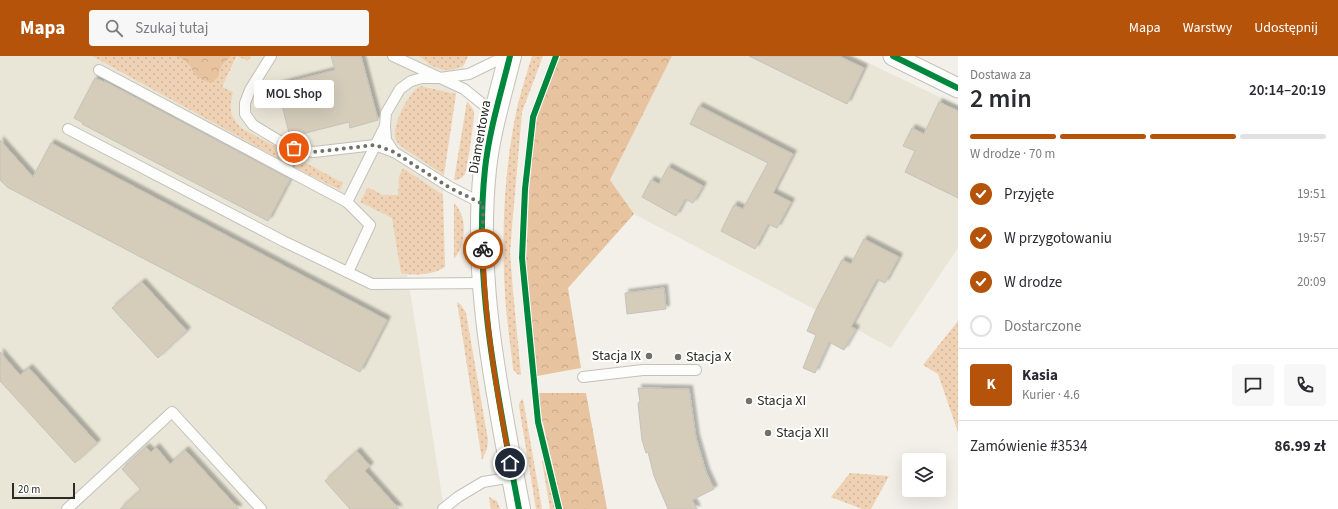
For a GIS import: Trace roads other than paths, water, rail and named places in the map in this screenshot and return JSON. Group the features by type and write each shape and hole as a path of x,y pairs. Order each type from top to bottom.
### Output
{"street":[{"name":"Diamentowa","path":"510,56 495,114 485,168 483,204 483,282 496,387 518,509"},
{"path":"893,56 958,88"}],"lane":[{"path":"271,56 250,90 246,103 245,114 253,125 286,145 314,152 375,145 394,152 450,188 483,204"},
{"path":"393,56 464,89 495,114"},
{"path":"394,152 386,140 386,113 400,89 411,81 422,78 440,78 468,74 506,56"},
{"path":"99,70 348,202 370,225 348,272"},
{"path":"348,202 385,126"},
{"path":"68,129 283,241 372,284 483,282"},
{"path":"583,378 643,370 696,370"},
{"path":"67,509 172,412 261,509"},
{"path":"443,509 458,497 483,482 513,478"}],"place":[{"name":"MOL Shop","path":"294,148"},
{"name":"Stacja IX","path":"649,356"},
{"name":"Stacja X","path":"678,357"},
{"name":"Stacja XI","path":"749,401"},
{"name":"Stacja XII","path":"768,433"}]}
